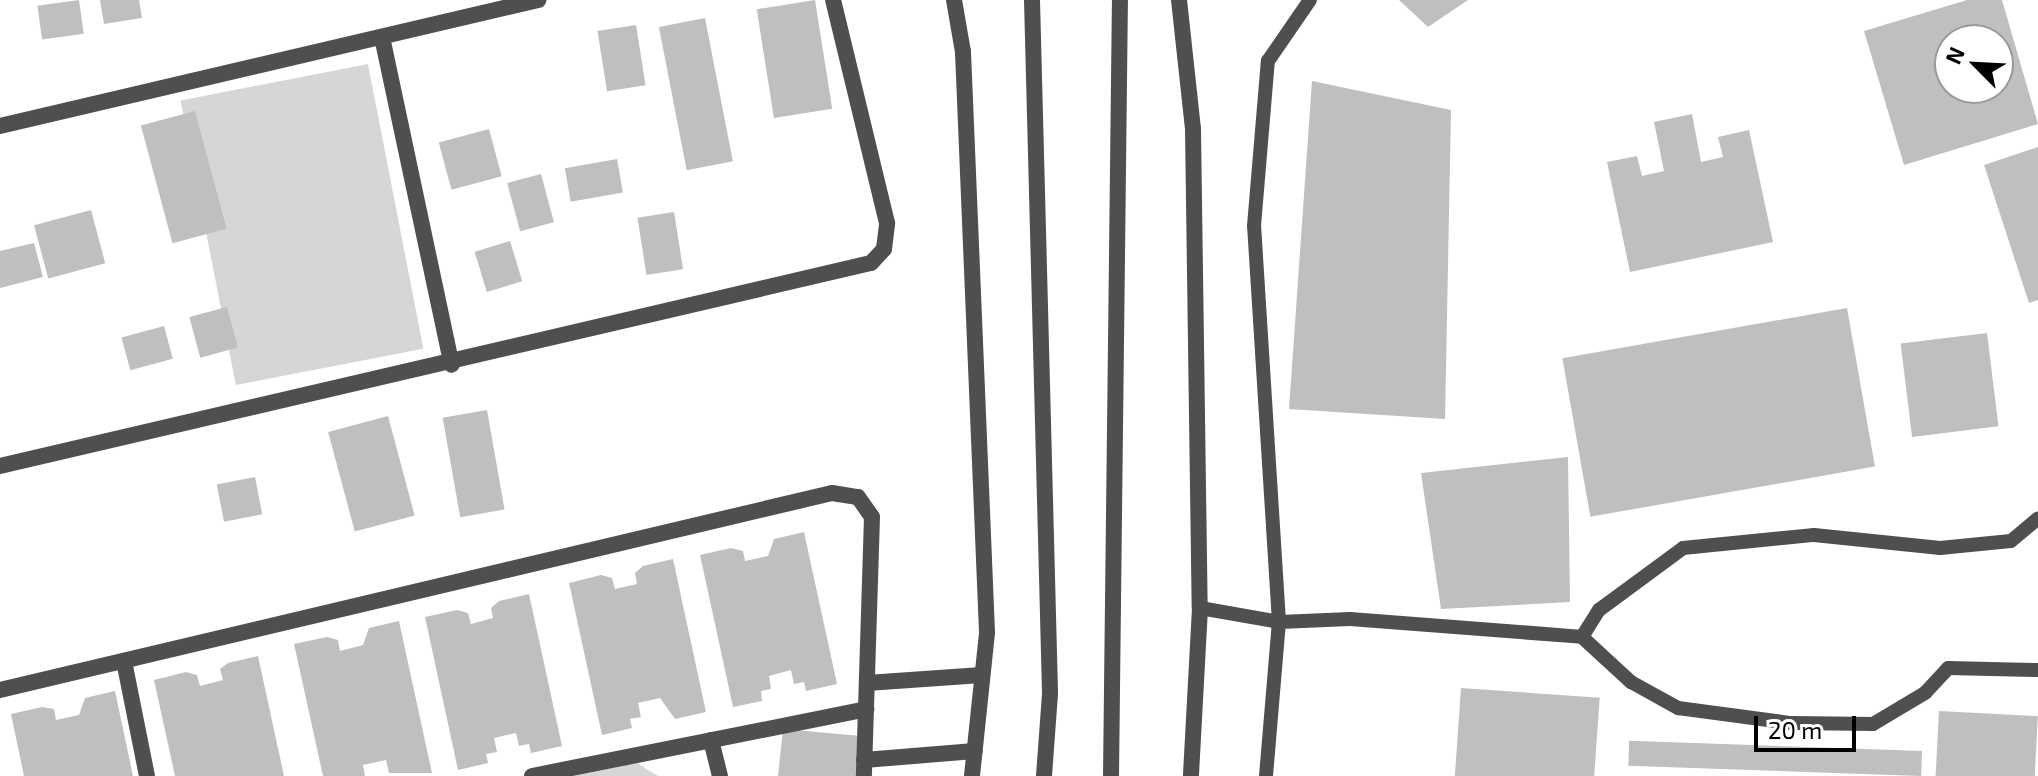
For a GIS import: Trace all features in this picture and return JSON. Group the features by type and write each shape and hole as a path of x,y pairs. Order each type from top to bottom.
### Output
{"street":[{"path":"0,126 538,0"},
{"path":"0,466 452,365 871,263 884,249 887,223 833,0"},
{"path":"954,0 963,52 987,617 972,776"},
{"path":"1032,0 1050,694 1044,776"},
{"path":"1111,776 1120,0"},
{"path":"1179,0 1193,129 1200,608 1191,776"},
{"path":"382,37 452,365"},
{"path":"0,690 832,493 858,497 872,517 864,768 975,751"},
{"path":"124,661 147,776"},
{"path":"867,683 982,675"},
{"path":"532,776 866,709"},
{"path":"711,740 720,776"}],"lane":[{"path":"1266,776 1279,622 1254,226 1268,61 1310,0"},
{"path":"1582,637 1599,610 1683,548 1814,535 1940,548 2011,541 2038,518"},
{"path":"1200,608 1279,622 1350,619 1582,637 1631,682 1678,708 1791,723 1873,724 1925,693 1948,668 2038,670"}],"shaded area":[{"path":"368,64 423,349 236,385 181,100"},
{"path":"637,763 658,776 574,776"}],"building":[{"path":"79,0 84,34 42,40 37,6"},
{"path":"100,0 139,0 142,18 104,24"},
{"path":"815,0 832,109 774,118 757,9"},
{"path":"1399,0 1468,0 1428,27"},
{"path":"1967,0 2002,0 2009,24 1934,24 1934,104 2014,104 2014,41 2038,124 1904,165 1864,31"},
{"path":"705,18 733,161 687,170 659,27"},
{"path":"636,25 646,85 607,91 597,31"},
{"path":"1312,81 1451,110 1445,419 1289,409"},
{"path":"195,111 227,229 172,243 141,125"},
{"path":"1692,114 1701,162 1723,157 1718,137 1749,130 1773,242 1630,272 1607,162 1637,156 1642,176 1664,171 1654,122"},
{"path":"489,129 502,176 451,190 439,142"},
{"path":"2038,147 2038,300 2029,303 1984,165"},
{"path":"617,159 623,192 571,202 565,168"},
{"path":"541,174 554,222 520,231 507,183"},
{"path":"91,210 105,263 48,278 34,225"},
{"path":"674,212 683,269 647,275 637,218"},
{"path":"510,241 522,281 487,292 475,252"},
{"path":"34,243 43,277 0,288 0,251"},
{"path":"227,307 238,348 200,358 189,317"},
{"path":"1847,308 1875,467 1590,517 1562,358"},
{"path":"164,326 173,359 130,370 121,337"},
{"path":"1987,333 1998,426 1912,437 1901,344"},
{"path":"487,410 505,509 460,517 443,418"},
{"path":"388,416 415,515 355,532 328,432"},
{"path":"1568,457 1570,602 1441,609 1421,473"},
{"path":"255,477 262,514 224,522 217,484"},
{"path":"804,532 837,684 806,691 804,682 794,684 791,670 769,676 771,689 761,691 762,701 733,707 700,555 731,548 743,551 745,561 768,556 774,539"},
{"path":"673,559 706,712 675,719 660,698 638,703 641,717 630,719 632,728 602,735 569,583 601,575 612,578 615,589 637,584 635,573 643,566"},
{"path":"529,594 562,746 531,753 529,744 519,746 516,733 494,738 497,752 486,754 488,763 458,770 425,617 457,610 468,613 471,624 493,618 491,608 499,601"},
{"path":"399,621 432,773 389,773 386,760 363,765 365,776 323,776 294,644 327,637 338,640 340,651 363,645 369,628"},
{"path":"258,656 284,776 175,776 154,680 186,672 197,675 200,686 223,680 220,669 228,663"},
{"path":"1461,688 1600,698 1594,776 1455,776"},
{"path":"115,691 133,776 24,776 11,714 42,707 54,709 56,720 79,715 85,698"},
{"path":"1939,711 2038,716 2035,776 1936,776"},
{"path":"783,729 861,736 857,776 778,776"},
{"path":"1629,741 1922,751 1921,776 1628,766"}]}
